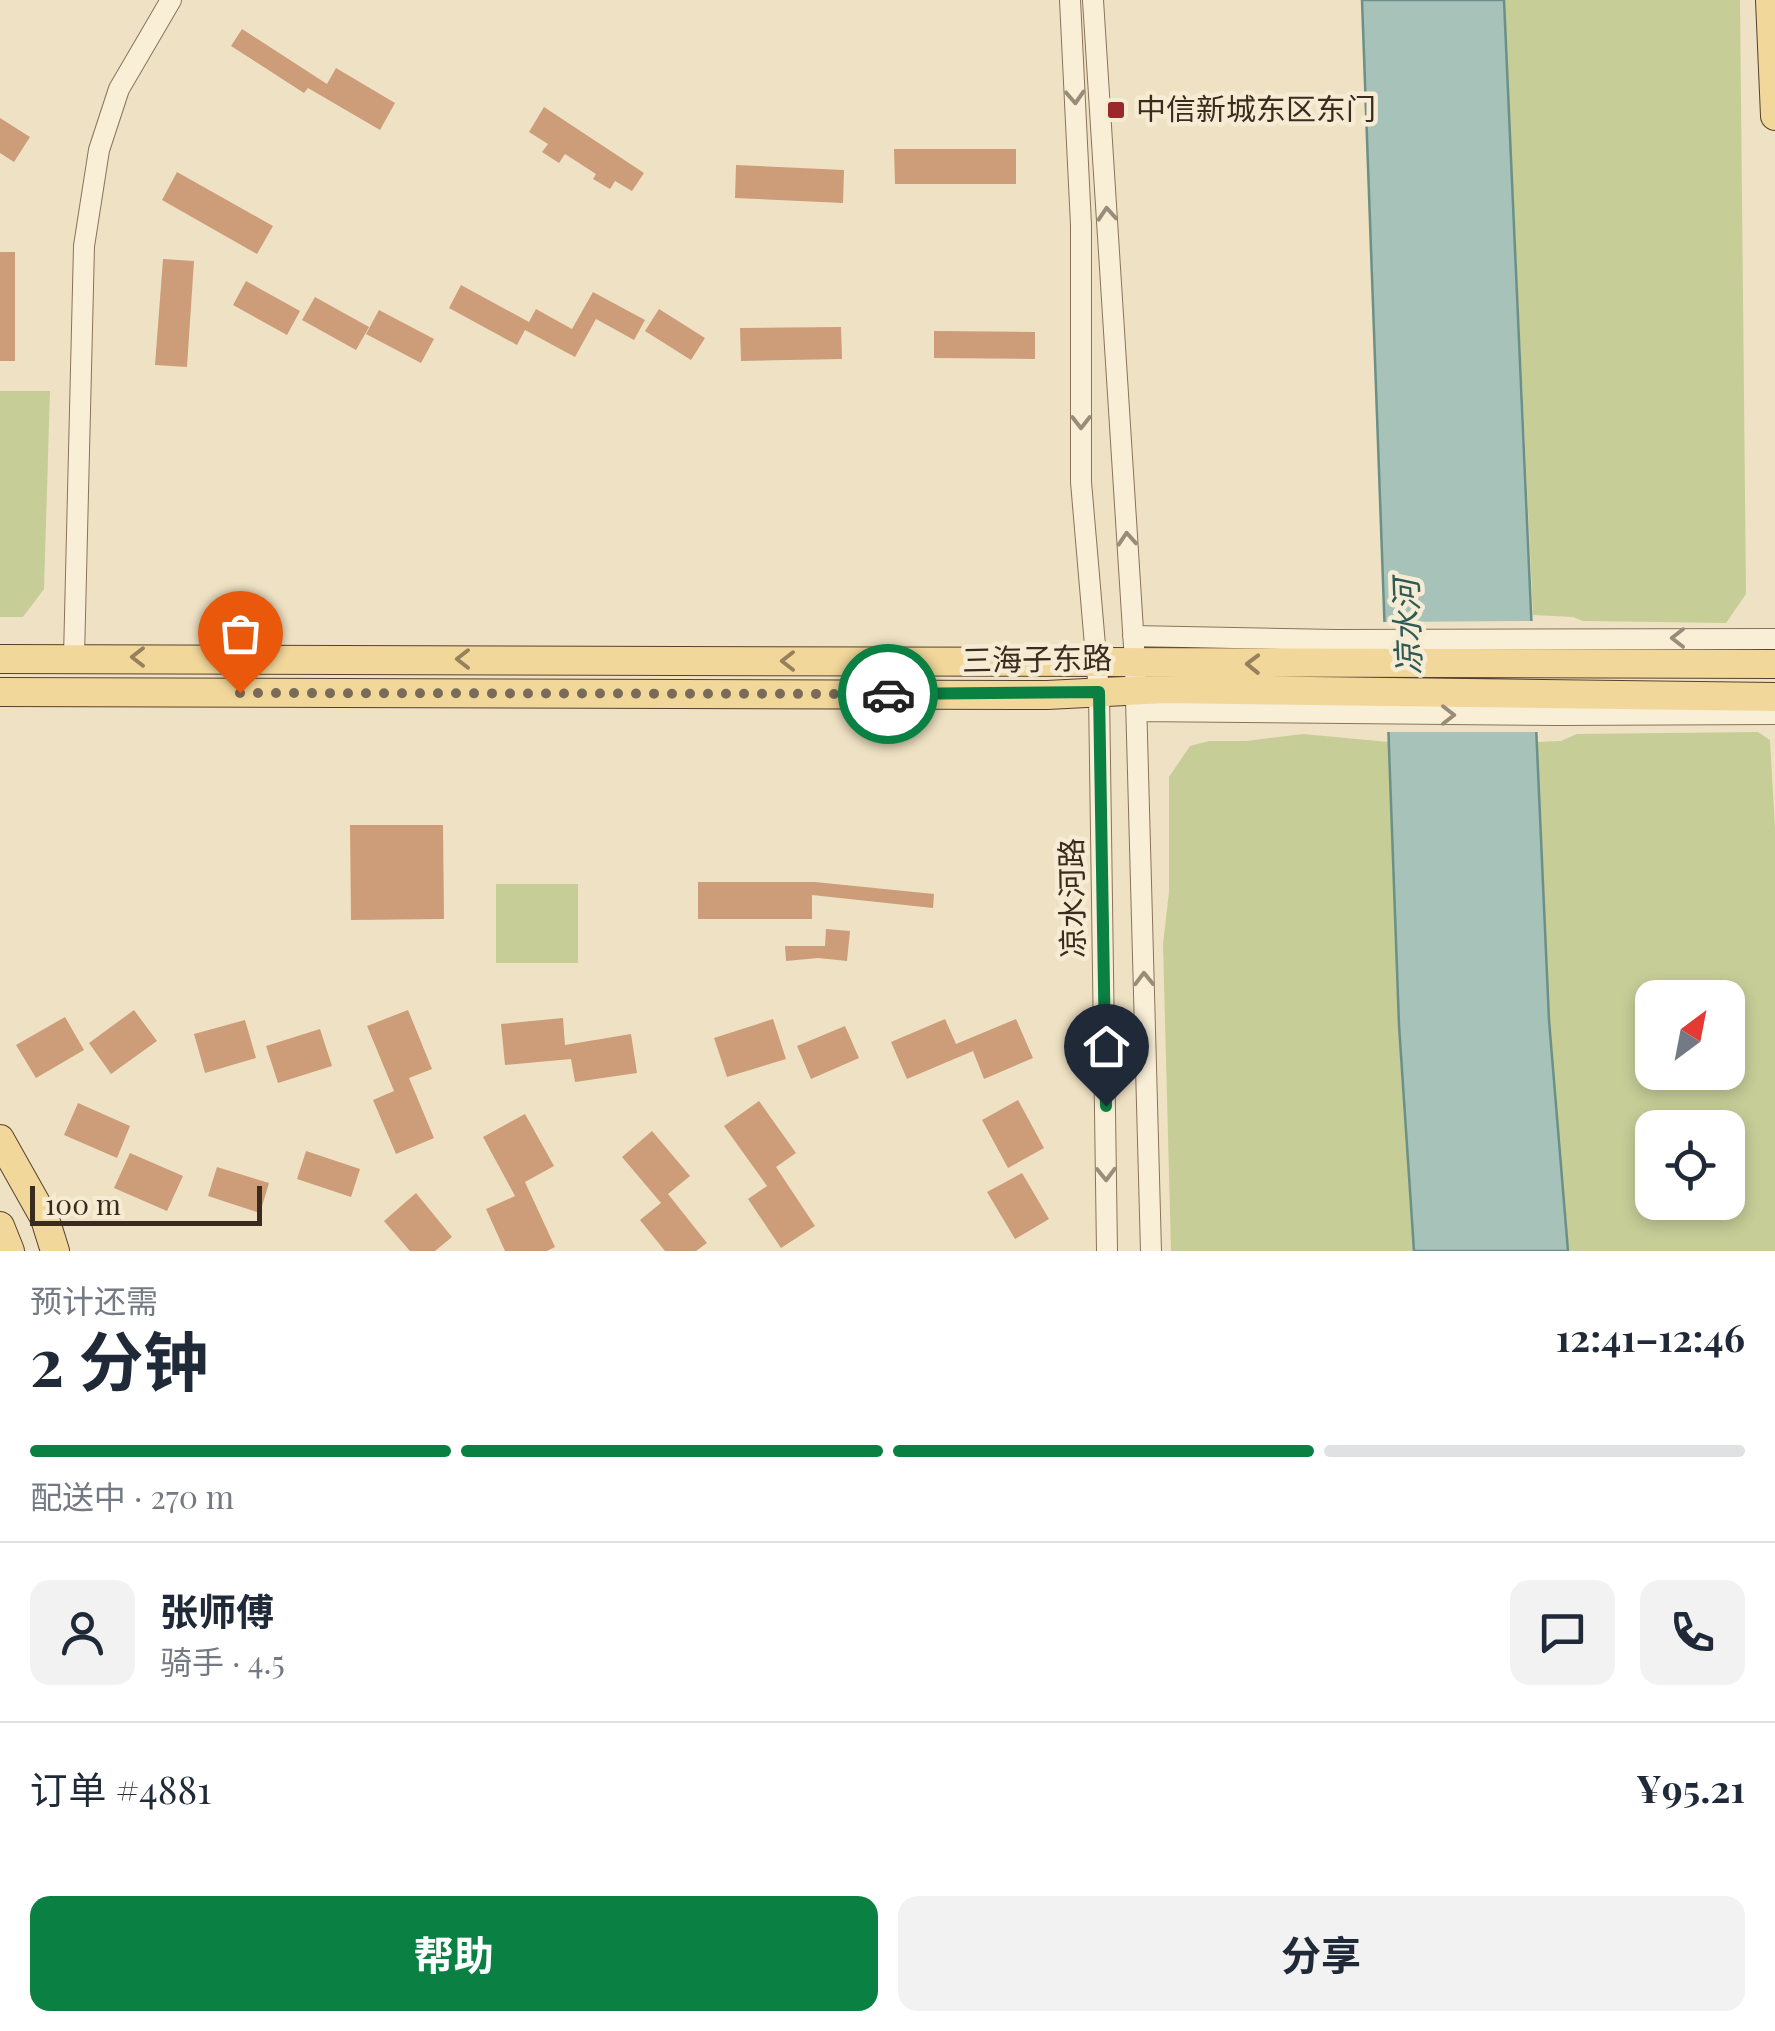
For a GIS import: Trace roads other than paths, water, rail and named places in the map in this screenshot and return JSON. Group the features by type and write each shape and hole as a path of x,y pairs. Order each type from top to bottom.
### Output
{"main road":[{"path":"1770,0 1775,116"},
{"name":"三海子东路","path":"1353,678 1558,653 1588,666 1775,664"},
{"name":"三海子东路","path":"0,659 74,657 1099,678 1353,678 1558,706 1634,696 1775,697"},
{"name":"三海子东路","path":"0,692 1047,694 1099,678"},
{"path":"0,1139 45,1220 55,1251"},
{"path":"0,1226 10,1251"}],"street":[{"path":"74,657 84,246 99,150 119,89 171,0"},
{"name":"凉水河路","path":"1070,0 1081,225 1081,482 1099,678 1107,1251"},
{"path":"1093,0 1135,675 1151,1251"},
{"path":"1558,653 1632,638 1775,639"},
{"path":"1588,666 1632,638"},
{"path":"1135,675 1353,678"},
{"path":"1589,715 1634,696"},
{"path":"1558,706 1589,715 1775,714"}],"water":[{"name":"凉水河","path":"1362,0 1504,0 1549,1020 1568,1251 1414,1251 1399,1025"}],"place":[{"name":"中信新城东区东门","path":"1116,110"}]}
